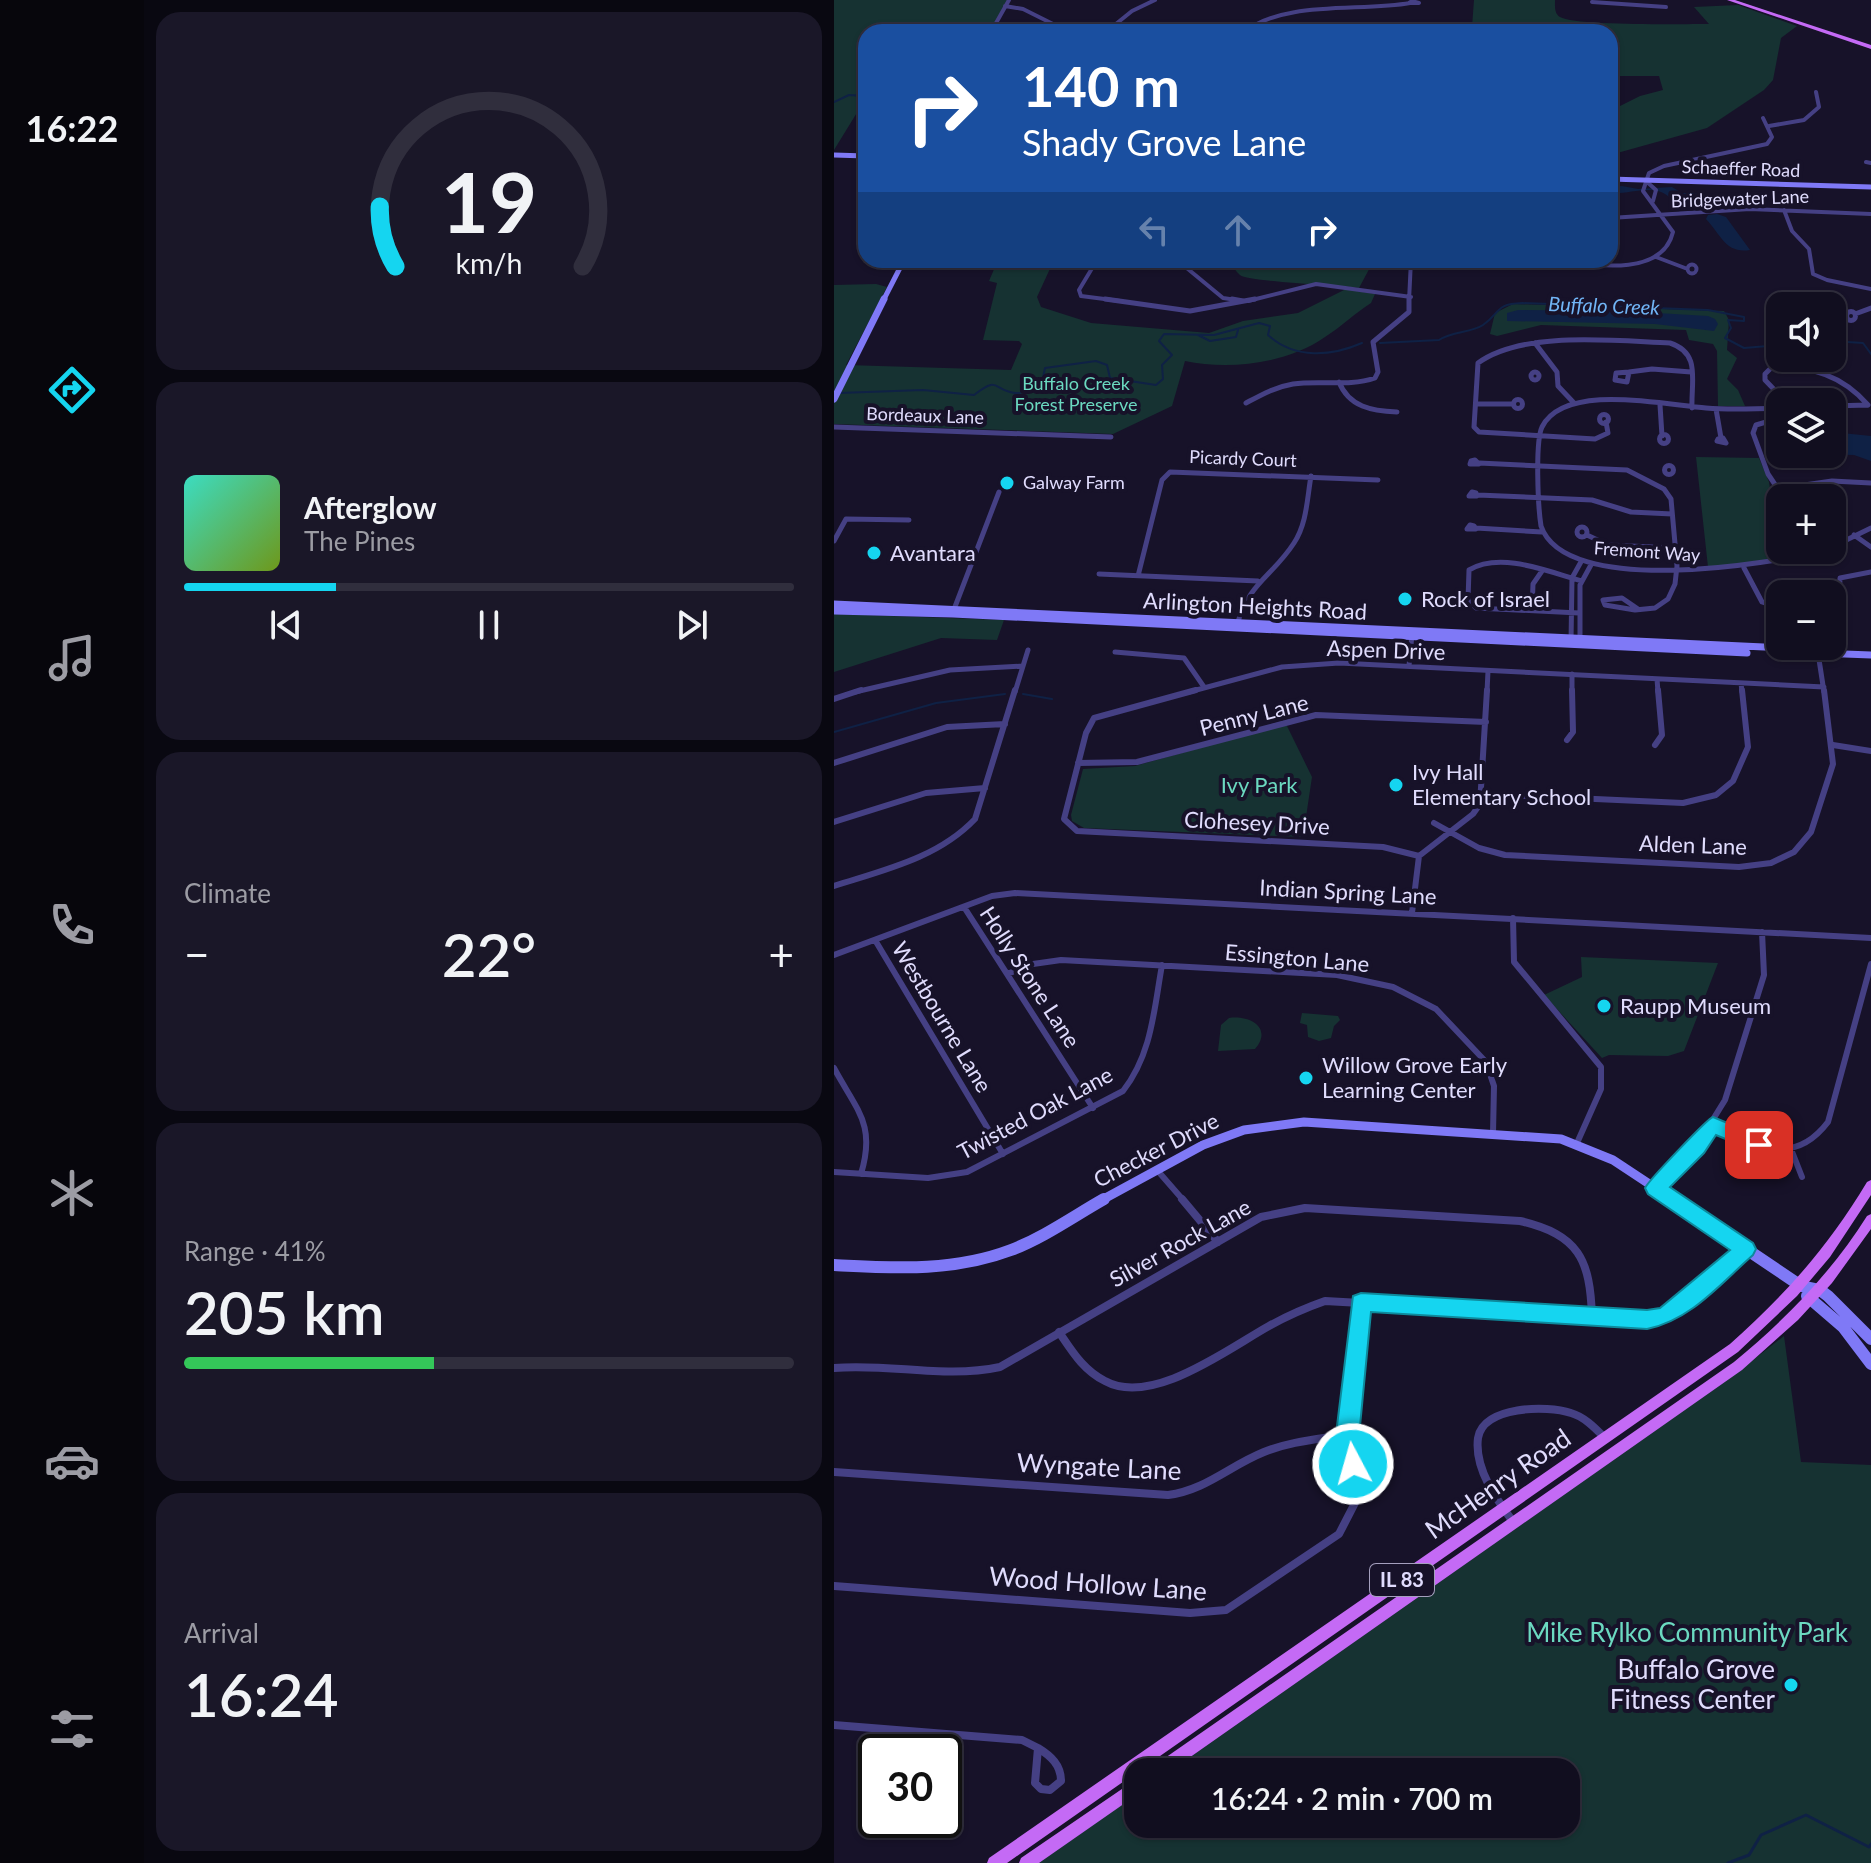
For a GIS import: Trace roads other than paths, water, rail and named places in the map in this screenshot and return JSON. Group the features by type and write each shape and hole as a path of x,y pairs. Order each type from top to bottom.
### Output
{"main road":[{"path":"1730,0 1871,47"},
{"name":"McHenry Road","path":"994,1863 1734,1348 1801,1286 1837,1242 1871,1185"},
{"name":"McHenry Road","path":"1177,1758 1738,1366 1820,1290 1871,1219"},
{"path":"1026,1863 1124,1795"}],"street":[{"path":"995,24 1009,0"},
{"path":"1115,24 1153,0"},
{"path":"1590,2 1666,7"},
{"path":"1274,10 1305,5 1386,7 1410,3"},
{"path":"1005,6 1029,9 1049,24"},
{"path":"1250,24 1268,12"},
{"path":"1769,126 1791,124 1814,115 1819,110 1816,92"},
{"path":"1643,191 1649,173 1660,167 1767,144 1772,139 1763,118"},
{"path":"834,155 858,156"},
{"name":"Schaeffer Road","path":"1618,179 1871,187"},
{"path":"1647,181 1655,191 1653,201"},
{"path":"1643,191 1655,191"},
{"path":"1618,265 1656,257 1667,250 1673,239 1664,216 1643,191"},
{"path":"1784,210 1792,231 1809,249 1809,267 1813,274 1831,282 1871,289"},
{"name":"Bridgewater Lane","path":"1618,218 1784,210 1871,214"},
{"path":"1656,257 1685,268"},
{"path":"834,399 900,268"},
{"path":"1092,268 1079,290 1083,297 1183,311 1216,309 1316,284 1411,297"},
{"path":"1187,268 1223,298 1251,300"},
{"path":"1246,403 1286,385 1363,382 1377,376 1373,342 1408,315 1411,268"},
{"path":"1216,309 1223,298"},
{"path":"1855,314 1871,308"},
{"path":"1535,343 1557,375 1558,386 1574,403"},
{"path":"1606,422 1608,433 1602,438 1481,432 1474,427 1478,363 1482,357 1535,343 1670,343 1689,352 1692,408"},
{"path":"1773,388 1765,380 1765,374 1773,366 1805,366 1824,371 1847,383 1869,405"},
{"path":"1629,370 1691,372"},
{"path":"1541,375 1557,375"},
{"path":"1339,382 1342,392 1357,404 1381,412 1397,412"},
{"path":"1476,528 1542,532 1540,436 1546,418 1574,403 1601,400 1692,408 1766,408"},
{"path":"1477,404 1512,404"},
{"path":"1660,405 1662,436"},
{"path":"1846,407 1869,405"},
{"path":"1716,409 1721,438"},
{"path":"1766,422 1756,425 1753,433 1774,484"},
{"name":"Bordeaux Lane","path":"834,427 1111,437"},
{"path":"1479,463 1627,470 1669,494 1677,569 1676,588 1668,600 1654,608 1627,610 1608,606 1603,600 1610,597 1630,601 1638,609"},
{"name":"Picardy Court","path":"1138,576 1162,480 1170,472 1378,480"},
{"path":"1649,480 1665,473"},
{"path":"1236,627 1242,603 1301,531 1311,476"},
{"path":"1811,484 1832,481 1871,483"},
{"path":"954,610 999,492"},
{"path":"1478,495 1602,501 1631,512 1672,514"},
{"path":"834,541 846,519 909,520"},
{"path":"1846,539 1871,528"},
{"name":"Fremont Way","path":"1542,532 1560,549 1592,563 1677,569 1744,568 1768,564"},
{"path":"1587,535 1608,545 1675,548"},
{"path":"1854,535 1871,547"},
{"path":"1576,642 1571,613 1572,578 1582,560"},
{"path":"1579,613 1472,606 1468,600 1469,570 1483,563 1522,565 1582,581"},
{"path":"1576,642 1582,581 1592,563"},
{"path":"1744,568 1762,602 1766,603"},
{"path":"1532,611 1533,584 1542,571"},
{"path":"1840,580 1871,572"},
{"path":"1099,574 1258,581"},
{"name":"Arlington Heights Road","path":"834,604 1320,634 1412,635 1766,653"},
{"name":"Arlington Heights Road","path":"834,611 954,610"},
{"name":"Arlington Heights Road","path":"1236,627 1358,629 1412,635"},
{"path":"1320,634 1358,629"},
{"path":"1409,666 1412,635"},
{"path":"834,886 948,844 975,819 1028,650"},
{"path":"1115,652 1184,658 1204,687"},
{"name":"Arlington Heights Road","path":"1846,654 1871,655"},
{"name":"Alden Lane","path":"1434,823 1479,848 1505,855 1739,867 1771,863 1794,852 1811,832 1833,764 1833,745 1819,660"},
{"name":"Aspen Drive","path":"1093,832 1077,831 1064,819 1086,733 1094,718 1282,667 1319,663 1409,666 1824,687"},
{"path":"834,699 926,672 981,666 1023,666"},
{"path":"1412,913 1419,856 1477,809 1483,794 1488,671"},
{"path":"1567,740 1573,732 1572,674"},
{"path":"1655,745 1662,735 1657,679"},
{"path":"1483,794 1683,803 1716,795 1733,781 1748,747 1741,683"},
{"name":"Penny Lane","path":"1078,763 1137,762 1276,723 1326,714 1486,722"},
{"path":"834,763 947,727 1005,724"},
{"path":"1833,745 1871,751"},
{"path":"834,822 923,792 947,787 985,788"},
{"name":"Clohesey Drive","path":"1093,832 1383,847 1419,856"},
{"name":"Indian Spring Lane","path":"834,955 992,896 1015,893 1871,938"},
{"name":"Holly Stone Lane","path":"964,907 1093,1108"},
{"path":"1513,918 1514,962 1601,1067 1601,1089 1577,1143"},
{"path":"1656,1188 1696,1147 1713,1125 1725,1100 1764,975 1762,932"},
{"name":"Westbourne Lane","path":"875,940 1003,1154"},
{"name":"Essington Lane","path":"1007,974 1033,964 1061,960 1337,975 1393,987 1444,1017 1486,1062 1494,1086 1493,1133"},
{"path":"1713,1125 1775,1150 1791,1149 1814,1141 1828,1122 1871,964"},
{"name":"Twisted Oak Lane","path":"834,1172 946,1177 967,1172 1123,1091 1140,1068 1162,965"},
{"path":"834,1068 868,1131 868,1151 861,1174"},
{"name":"Checker Drive","path":"834,1265 920,1269 962,1264 1013,1249 1229,1134 1285,1122 1534,1135 1577,1143 1613,1160 1801,1286"},
{"path":"1791,1149 1802,1177"},
{"path":"1157,1170 1218,1242"},
{"name":"Silver Rock Lane","path":"834,1368 857,1366 981,1372 1006,1364 1261,1217 1305,1208 1543,1225 1564,1237 1587,1264 1592,1282 1592,1317"},
{"path":"1059,1332 1081,1364 1093,1374 1120,1385 1149,1387 1179,1378 1297,1309 1325,1301 1592,1317 1647,1319 1665,1316 1679,1308 1745,1249"},
{"path":"1801,1286 1820,1290 1871,1339"},
{"path":"1801,1286 1810,1301 1843,1327 1871,1364"},
{"name":"Wood Hollow Lane","path":"834,1586 1190,1613 1226,1610 1326,1545 1349,1520 1356,1501 1358,1482 1349,1434 1361,1302"},
{"path":"1514,1524 1490,1493 1476,1450 1479,1431 1490,1417 1509,1409 1568,1410 1579,1414 1606,1439"},
{"name":"Wyngate Lane","path":"834,1472 1178,1494 1203,1489 1270,1449 1349,1434"},
{"path":"834,1725 1007,1737 1038,1748 1052,1757 1061,1771 1058,1785 1050,1790 1041,1789 1035,1783 1038,1748"}],"water":[{"path":"1618,186 1638,189 1672,187 1682,193 1704,193 1697,199 1698,208 1691,201 1672,201 1652,190 1618,193"},
{"path":"1708,215 1726,217 1750,250 1735,249 1725,242 1706,219"},
{"path":"1518,310 1708,316 1718,324 1714,331 1655,324 1507,321 1507,313"},
{"path":"1846,433 1871,436 1871,461 1846,455"}],"waterway":[{"path":"834,102 849,95 858,96"},
{"name":"Buffalo Creek","path":"1380,343 1439,340 1478,328 1502,307 1522,303 1708,310 1744,317 1744,321 1728,320 1731,328 1725,338 1744,348 1766,346"},
{"name":"Buffalo Creek","path":"839,393 923,390 974,395 992,385 1021,393 1041,387 1045,368 1096,361 1107,365 1110,378 1156,385 1163,379 1162,365 1172,355 1159,341 1164,334 1214,335 1259,323 1270,326 1268,335 1279,343 1302,352 1326,353 1362,343"},
{"path":"1198,335 1210,341 1236,337 1238,330"},
{"name":"Buffalo Creek","path":"1846,342 1863,343 1871,354"},
{"path":"834,732 936,703 1005,694"},
{"path":"1023,694 1052,699"},
{"path":"1728,1863 1749,1855 1761,1835 1806,1815 1869,1847 1871,1844"}],"place":[{"name":"Galway Farm","path":"1007,483"},
{"name":"Avantara","path":"874,553"},
{"name":"Rock of Israel","path":"1405,599"},
{"name":"Ivy Hall Elementary School","path":"1396,785"},
{"name":"Raupp Museum","path":"1604,1006"},
{"name":"Willow Grove Early Learning Center","path":"1306,1078"},
{"name":"Buffalo Grove Fitness Center","path":"1791,1685"}],"park label":[{"name":"Buffalo Creek Forest Preserve","path":"1076,394"},
{"name":"Ivy Park","path":"1259,785"},
{"name":"Mike Rylko Community Park","path":"1687,1633"}]}
